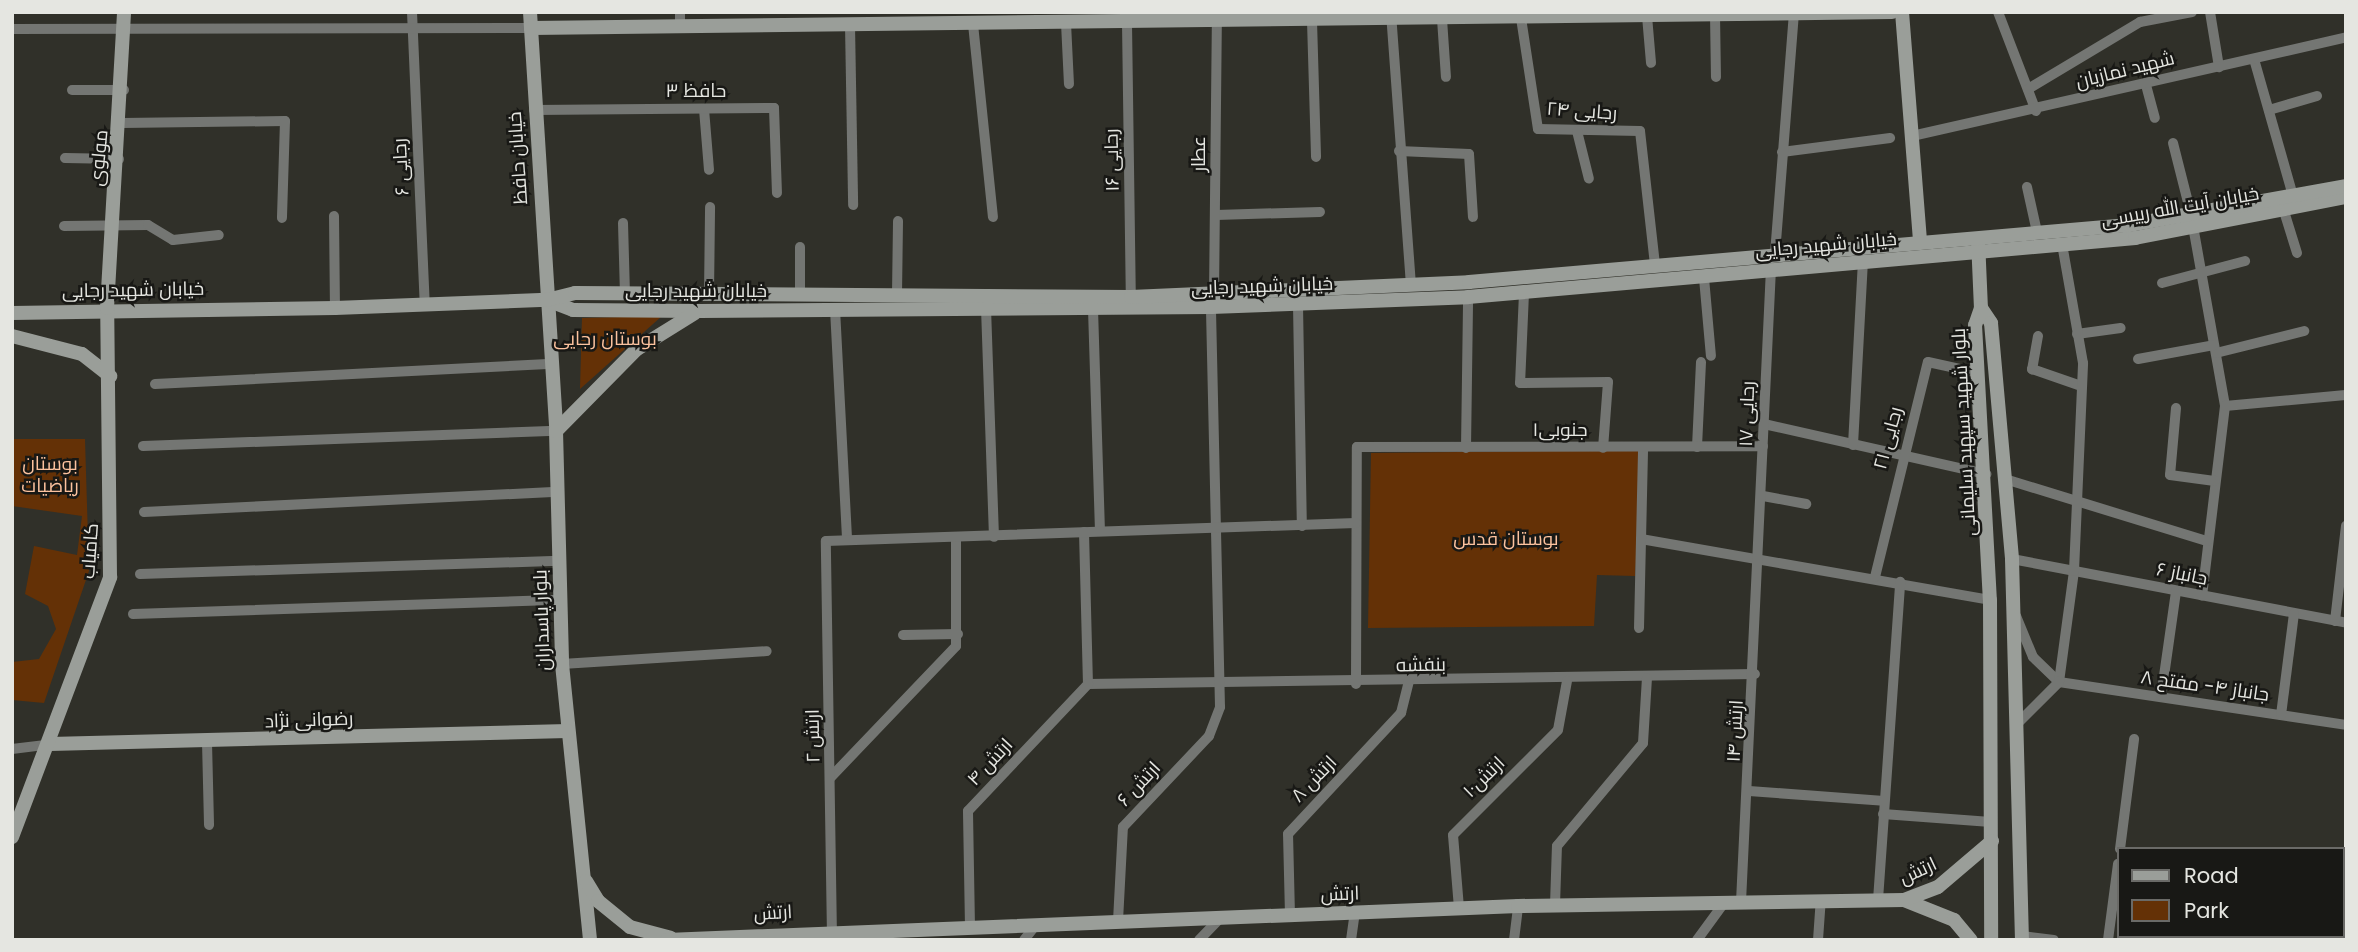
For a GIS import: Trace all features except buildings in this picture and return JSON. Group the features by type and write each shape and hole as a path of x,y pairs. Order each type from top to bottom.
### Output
{"main road":[{"name":"مولوی","path":"107,308 124,90 124,12"},
{"name":"خیابان حافظ","path":"530,12 547,300"},
{"path":"531,28 680,19 843,21 939,18 973,24 991,18 1066,23 1089,18 1127,23 1217,16 1321,18 1391,13 1441,19 1504,15 1521,18 1595,14 1647,16 1892,12"},
{"path":"1902,12 1920,242"},
{"name":"خیابان آیت الله رییسی","path":"1978,242 2062,244 2192,220 2346,186"},
{"name":"خیابان آیت الله رییسی","path":"1978,242 2037,232 2192,220 2346,197"},
{"name":"خیابان شهید رجایی","path":"547,300 573,310 700,311 986,308 1036,302 1131,297 1298,305 1563,291 1703,278 1773,261 1920,242 1978,242"},
{"path":"1978,242 1981,308"},
{"name":"خیابان شهید رجایی","path":"12,313 107,308 335,308 547,300 625,293 897,294 1036,302 1093,309 1655,265 1773,261 1863,262 1978,242"},
{"path":"1563,291 1564,274"},
{"name":"بلوار پاسداران","path":"547,300 556,431 562,664 590,939"},
{"name":"کامیاب","path":"12,837 50,744 110,577 110,376 107,308"},
{"name":"بلوار شهید سپهبد سلیمانی","path":"1981,308 1975,325 1986,474 1990,600 1991,940"},
{"name":"بلوار شهید سپهبد سلیمانی","path":"1981,308 1991,323 2012,559 2022,938"},
{"path":"556,431 636,349 700,311"},
{"path":"12,336 69,349 110,376"},
{"name":"رضوانی نژاد","path":"50,744 568,731"},
{"name":"ارتش","path":"584,877 598,901 629,927 669,939 832,935 970,927 1518,906 1904,900 1938,887 1992,841"},
{"path":"1904,900 1954,920 1971,940"}],"street":[{"name":"رجایی ۶","path":"412,12 425,305"},
{"path":"1998,12 2036,111"},
{"path":"2028,89 2138,17 2192,12"},
{"path":"2210,12 2219,67"},
{"path":"1391,13 1399,151 1411,284"},
{"name":"رجایی ۱۷","path":"1760,562 1773,261 1794,14"},
{"path":"1715,15 1716,77"},
{"name":"عطار","path":"1216,528 1213,301 1217,16"},
{"path":"1647,16 1651,63"},
{"path":"1316,157 1321,18"},
{"name":"رجایی ۲۴","path":"1521,18 1538,129 1640,131 1655,265"},
{"path":"1441,19 1446,77"},
{"path":"843,21 853,205"},
{"path":"1066,23 1069,84"},
{"name":"رجایی ۱۶","path":"1127,23 1131,297"},
{"path":"973,24 993,217"},
{"path":"12,29 531,28"},
{"name":"شهید نمازیان","path":"1912,136 2036,111 2346,37"},
{"path":"2254,59 2293,196"},
{"path":"2146,85 2155,118"},
{"path":"72,90 124,90"},
{"path":"2269,110 2317,96"},
{"name":"حافظ ۳","path":"534,110 774,108 777,193"},
{"path":"704,109 709,170"},
{"path":"122,123 285,121 282,218"},
{"path":"1577,131 1589,179"},
{"path":"1782,152 1890,138"},
{"path":"2173,143 2192,220 2225,406 2202,596"},
{"path":"1399,151 1469,154 1473,217"},
{"path":"65,158 119,159"},
{"path":"2027,187 2037,232"},
{"path":"709,294 710,206"},
{"path":"2283,208 2297,253"},
{"path":"1216,215 1320,212"},
{"path":"334,216 335,308"},
{"path":"897,294 898,221"},
{"path":"623,223 625,293"},
{"path":"64,226 148,225 173,240 219,235"},
{"path":"2016,725 2059,682 2074,571 2081,386 2077,334 2062,244"},
{"path":"800,247 800,294"},
{"path":"2162,283 2245,261"},
{"path":"1853,445 1863,262"},
{"path":"1703,278 1711,356"},
{"path":"1524,293 1520,383 1608,382 1603,448"},
{"path":"1466,448 1468,297"},
{"path":"1298,305 1302,526"},
{"path":"986,308 994,537"},
{"path":"835,309 847,540 1356,523 1356,684"},
{"path":"1093,309 1100,531"},
{"path":"2077,334 2121,328"},
{"path":"2138,359 2215,349 2304,331"},
{"path":"2038,336 2032,369 2081,386"},
{"name":"رجایی ۲۱","path":"1875,577 1900,457 1931,359 1978,373"},
{"path":"1698,447 1701,362"},
{"path":"155,384 552,364"},
{"path":"2225,406 2346,395"},
{"path":"2176,408 2170,475 2215,481"},
{"path":"1764,424 1900,457 1986,474"},
{"path":"143,446 334,443 556,431"},
{"name":"جنوبی۱","path":"1356,523 1357,447 1763,446"},
{"path":"1639,628 1643,447"},
{"path":"2005,479 2207,541"},
{"path":"144,512 352,506 558,492"},
{"path":"1763,496 1806,504"},
{"path":"2341,622 2346,526"},
{"name":"ارتش ۶","path":"1118,921 1123,827 1209,736 1218,719 1216,528"},
{"path":"1084,532 1088,684"},
{"path":"831,777 956,646 956,538"},
{"path":"1641,539 1760,562 1875,577 1990,600"},
{"name":"ارتش ۲","path":"832,935 826,541 847,540"},
{"name":"جانباز ۶","path":"2012,559 2341,622"},
{"path":"140,574 336,573 559,561"},
{"name":"ارتش ۱۴","path":"1741,902 1760,562"},
{"path":"1878,900 1900,582"},
{"path":"2161,697 2176,591"},
{"path":"133,614 560,600"},
{"path":"2014,608 2033,657 2059,682"},
{"path":"2280,715 2294,614"},
{"path":"903,635 958,634"},
{"path":"562,664 767,651"},
{"name":"بنفشه","path":"1088,684 1566,681 1755,674"},
{"path":"1555,905 1556,846 1643,743 1647,678"},
{"name":"ارتش۱۰","path":"1460,908 1453,835 1558,730 1566,681"},
{"name":"ارتش ۸","path":"1290,915 1288,834 1401,713 1409,682"},
{"name":"جانباز ۴- مفتح ۸","path":"2059,682 2346,724"},
{"name":"ارتش ۴","path":"970,927 968,811 1088,684"},
{"path":"2120,847 2134,739"},
{"path":"207,742 209,825"},
{"path":"12,749 50,744"},
{"path":"1749,791 1884,801"},
{"path":"1883,814 1991,822"},
{"path":"2108,940 2116,879"},
{"path":"1818,940 1821,901"},
{"path":"1697,940 1724,903"},
{"path":"1514,940 1518,906"},
{"path":"1352,940 1355,912"},
{"path":"1199,940 1220,917"},
{"path":"1024,940 1035,926"},
{"path":"2022,938 2054,940"}],"green space":[{"name":"بوستان رجایی","path":"662,316 580,389 582,318"},
{"name":"بوستان ریاضیات","path":"14,439 85,439 89,571 44,703 12,700 12,662 39,659 56,629 48,606 25,594 34,546 77,555 82,516 12,506"},
{"name":"بوستان قدس","path":"1644,450 1635,576 1597,575 1594,626 1368,628 1371,453"}]}
